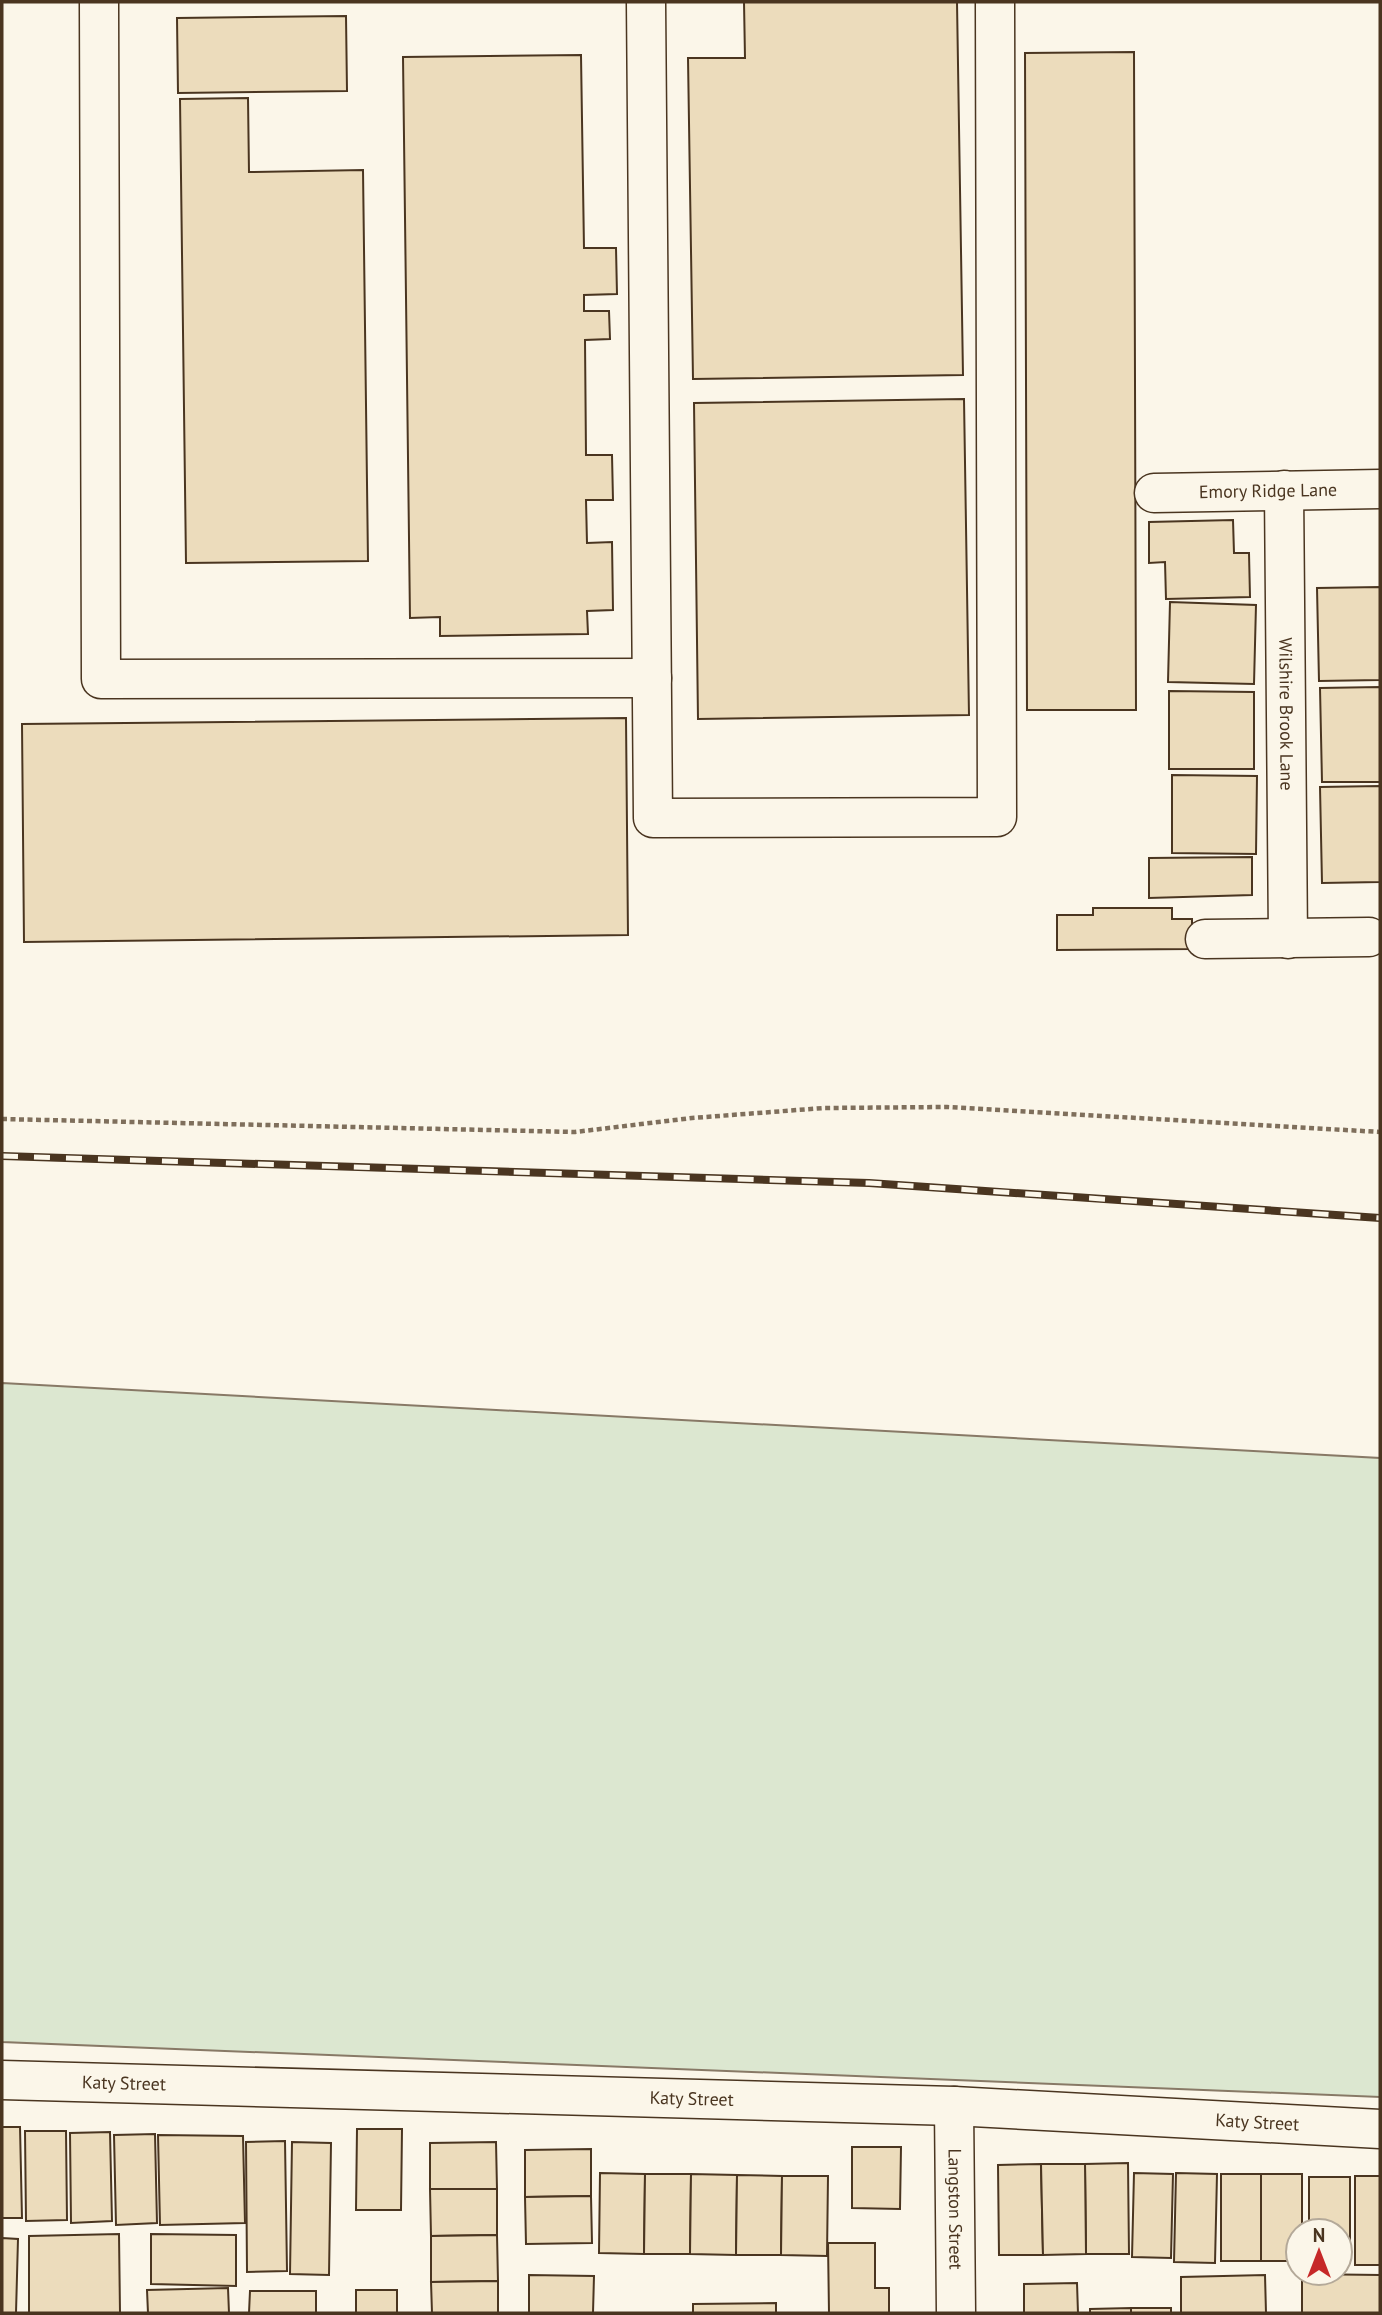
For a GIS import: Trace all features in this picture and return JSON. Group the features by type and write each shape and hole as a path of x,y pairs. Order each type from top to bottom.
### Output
{"street":[{"path":"99,2 101,679 652,678"},
{"path":"646,2 653,818 997,817 995,2"},
{"name":"Emory Ridge Lane","path":"1154,493 1380,489"},
{"name":"Wilshire Brook Lane","path":"1284,490 1288,939"},
{"path":"1205,939 1369,937"},
{"name":"Katy Street","path":"2,2080 509,2096 954,2106 1380,2129"},
{"name":"Langston Street","path":"954,2106 956,2313"}],"path":[{"path":"2,1119 575,1132 692,1118 811,1109 947,1107 1380,1132"}],"green space":[{"path":"2,1383 1380,1458 1380,2097 2,2042"}],"building":[{"path":"744,2 957,2 963,375 693,379 688,58 745,58"},
{"path":"346,16 347,91 178,93 177,18"},
{"path":"1134,52 1136,710 1027,710 1025,53"},
{"path":"581,55 584,248 616,248 617,294 584,295 584,311 609,311 610,339 585,340 586,455 612,455 613,500 586,500 587,543 612,542 613,610 587,611 588,634 440,636 440,617 410,618 403,57"},
{"path":"248,98 249,172 363,170 368,561 186,563 180,99"},
{"path":"964,399 969,715 698,719 694,403"},
{"path":"1233,520 1234,553 1249,553 1250,597 1166,599 1165,562 1149,563 1149,522"},
{"path":"1380,587 1380,680 1319,681 1317,588"},
{"path":"1170,602 1256,605 1254,684 1168,682"},
{"path":"1380,687 1380,782 1322,782 1320,688"},
{"path":"1169,691 1254,692 1254,769 1169,769"},
{"path":"626,718 628,935 24,942 22,724"},
{"path":"1172,775 1257,776 1256,854 1172,853"},
{"path":"1380,786 1380,882 1322,883 1320,787"},
{"path":"1252,857 1252,895 1149,898 1149,858"},
{"path":"1093,908 1172,908 1172,919 1192,919 1192,949 1057,950 1057,915 1093,915"},
{"path":"2,2127 20,2127 22,2218 2,2218"},
{"path":"357,2129 402,2129 401,2210 356,2210"},
{"path":"25,2131 66,2131 67,2220 26,2221"},
{"path":"110,2132 112,2221 71,2223 70,2133"},
{"path":"155,2134 157,2223 116,2225 114,2135"},
{"path":"158,2135 243,2136 245,2223 160,2225"},
{"path":"285,2141 287,2271 247,2272 246,2142"},
{"path":"292,2142 331,2143 329,2275 290,2274"},
{"path":"496,2142 497,2189 430,2189 430,2143"},
{"path":"852,2147 901,2147 900,2209 852,2208"},
{"path":"591,2149 591,2196 525,2197 525,2150"},
{"path":"1128,2163 1129,2254 1086,2254 1085,2164"},
{"path":"1041,2164 1043,2255 999,2255 998,2165"},
{"path":"1041,2164 1085,2164 1086,2254 1043,2255"},
{"path":"600,2173 645,2174 644,2254 599,2253"},
{"path":"1134,2173 1173,2174 1171,2258 1132,2257"},
{"path":"1176,2173 1217,2174 1215,2263 1174,2262"},
{"path":"645,2174 691,2174 690,2254 644,2254"},
{"path":"691,2174 737,2175 736,2255 690,2254"},
{"path":"1221,2174 1261,2174 1261,2261 1221,2261"},
{"path":"1261,2174 1302,2174 1302,2217 1284,2217 1284,2261 1261,2261"},
{"path":"737,2175 782,2176 781,2255 736,2255"},
{"path":"782,2176 828,2176 827,2256 781,2255"},
{"path":"1355,2176 1380,2176 1380,2265 1355,2265"},
{"path":"1309,2177 1350,2177 1350,2217 1309,2217"},
{"path":"430,2189 497,2189 497,2235 431,2236"},
{"path":"591,2196 592,2243 526,2244 525,2197"},
{"path":"119,2234 120,2313 29,2313 29,2236"},
{"path":"151,2234 236,2235 236,2286 151,2284"},
{"path":"497,2235 498,2281 431,2282 431,2236"},
{"path":"2,2238 18,2239 16,2313 2,2313"},
{"path":"828,2243 875,2243 875,2288 889,2288 889,2313 829,2313"},
{"path":"529,2275 594,2276 593,2313 529,2313"},
{"path":"1265,2275 1266,2313 1181,2313 1181,2277"},
{"path":"1354,2275 1380,2275 1380,2313 1302,2313 1302,2287 1354,2287"},
{"path":"498,2281 498,2313 432,2313 431,2282"},
{"path":"1077,2283 1078,2313 1024,2313 1024,2284"},
{"path":"228,2288 229,2313 148,2313 147,2290"},
{"path":"356,2290 397,2290 397,2313 356,2313"},
{"path":"250,2291 316,2291 316,2313 249,2313"},
{"path":"776,2303 776,2313 693,2313 693,2304"},
{"path":"1131,2308 1171,2308 1171,2313 1131,2313"},
{"path":"1131,2308 1131,2313 1090,2313 1090,2309"}],"railway":[{"path":"2,1156 869,1183 1380,1218"}]}
